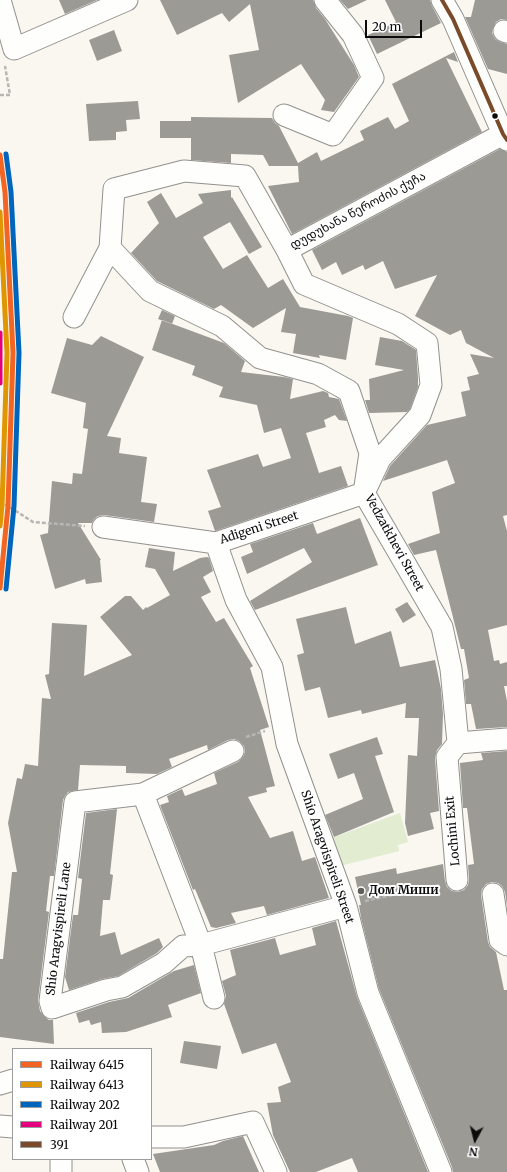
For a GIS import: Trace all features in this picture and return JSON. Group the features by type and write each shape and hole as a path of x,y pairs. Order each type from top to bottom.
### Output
{"street":[{"path":"0,0 14,49 127,0"},
{"path":"284,115 333,135 373,78 353,35 325,0"},
{"path":"442,0 453,19 505,137"},
{"name":"დუდუხანა წეროძის ქუჩა","path":"110,248 114,189 184,171 245,176 287,250 505,137"},
{"path":"74,317 110,248"},
{"name":"Vedzatkhevi Street","path":"110,248 150,291 222,326 260,358 318,374 349,391 370,453 364,493 442,627 451,670 458,744"},
{"path":"287,250 304,284 398,324 427,343 431,385 420,414 380,459 364,493"},
{"name":"Adigeni Street","path":"103,527 216,543 364,493"},
{"name":"Shio Aragvispireli Street","path":"216,543 236,600 272,667 286,744 346,906 368,993 441,1172"},
{"path":"458,744 507,739"},
{"name":"Lochini Exit","path":"456,880 447,757 458,744"},
{"name":"Shio Aragvispireli Lane","path":"233,751 143,794 75,802 50,1000 52,1008 106,990 122,987 164,962 183,946 201,945 346,906"},
{"path":"143,794 201,945 214,998"},
{"path":"493,894 500,940 507,945"},
{"path":"0,1084 12,1080"},
{"path":"152,1137 184,1137 254,1122 276,1172"},
{"path":"0,1126 12,1127"},
{"path":"61,1160 61,1172"},
{"path":"133,1160 138,1172"}],"path":[{"path":"0,95 10,95 4,59 12,44"},
{"path":"0,501 33,522 83,526"},
{"name":"Lochini Exit","path":"346,906 456,880"}],"green space":[{"path":"400,813 408,842 398,845 399,851 340,866 332,838"}],"building":[{"path":"59,0 97,0 65,14"},
{"path":"160,0 313,0 316,8 325,19 354,65 359,77 334,112 321,110 325,100 301,64 238,103 229,55 259,50 250,4 229,22 222,13 177,35"},
{"path":"340,0 367,0 348,9"},
{"path":"385,0 430,0 441,23 377,54 368,35 396,22"},
{"path":"475,0 507,0 507,20 501,19 496,22 492,33 495,39 507,44 507,74 488,69 465,17 471,17"},
{"path":"114,30 122,51 97,61 89,40"},
{"path":"454,52 458,62 446,58 482,132 292,234 268,186 299,182 298,166 269,166 263,155 231,154 231,163 191,160 191,138 160,138 160,121 191,121 191,117 272,118 279,126 298,163 317,152 321,161 364,140 360,131 388,117 395,129 409,121 392,84"},
{"path":"138,101 140,119 126,120 127,131 116,132 116,140 89,141 86,104"},
{"path":"500,149 507,152 507,515 503,516 507,531 507,625 488,630 494,661 499,660 500,664 507,662 507,686 504,686 507,701 507,727 476,729 471,704 466,704 464,680 469,678 464,649 461,649 436,550 414,555 408,544 440,533 432,492 455,483 447,460 383,481 390,466 427,425 466,416 461,392 470,390 467,377 479,374 470,354 494,358 466,343 461,330 450,335 415,316 437,275 395,289 383,261 365,270 363,265 342,275 336,262 322,270 312,250"},
{"path":"231,190 231,198 232,197 262,247 249,254 230,222 203,237 223,269 247,255 268,288 283,279 300,307 353,318 346,360 319,355 320,358 293,353 296,334 281,332 286,308 253,328 221,305 214,309 157,281 131,253 159,223 147,202 161,193 176,218 203,203 198,194"},
{"path":"162,310 175,316 172,324 158,319"},
{"path":"162,320 224,343 245,361 241,372 293,379 290,399 323,391 328,393 329,397 339,399 347,421 339,420 335,415 324,420 326,427 306,433 319,473 341,466 348,486 215,531 208,511 221,507 207,470 258,454 263,467 291,458 281,428 264,433 257,405 219,397 223,387 192,375 195,366 152,350"},
{"path":"101,336 144,357 107,436 121,438 119,453 147,457 141,502 157,504 154,522 104,515 98,516 92,523 78,523 101,560 102,582 86,584 85,579 55,589 40,535 48,533 52,481 72,484 73,473 82,474 88,429 83,428 86,403 51,393 67,338 92,345"},
{"path":"380,337 402,341 416,350 418,387 410,409 407,412 369,413 365,400 370,400 369,379 404,370 375,365"},
{"path":"360,518 378,565 255,610 250,601 312,562 304,548 247,574 241,557 253,552 250,544 313,523 317,534"},
{"path":"149,548 175,552 173,571 200,558 209,558 213,571 203,577 211,592 201,597 216,622 224,618 253,666 250,668 269,727 260,730 275,786 266,788 267,792 248,797 270,838 293,831 302,861 315,857 329,898 267,915 264,906 231,913 236,923 216,928 211,927 195,889 193,890 160,805 169,802 167,796 182,789 185,796 217,784 214,773 238,762 243,757 245,752 244,746 239,741 234,739 228,740 208,750 207,745 169,759 172,767 157,774 126,773 126,766 80,765 78,790 68,792 63,800 54,876 50,876 46,911 49,912 38,1000 40,1011 49,1020 53,1020 54,1044 0,1037 0,959 3,959 12,872 17,872 8,823 17,778 22,779 25,764 38,766 42,698 51,699 45,675 49,674 52,623 87,625 84,676 132,655 100,617 125,596 131,596 143,610 170,595 155,569 145,567"},
{"path":"407,602 416,615 403,623 395,609"},
{"path":"346,607 355,644 391,631 400,667 435,660 441,689 443,714 442,744 437,750 435,758 439,811 430,813 434,829 408,836 405,823 408,755 417,756 419,718 405,718 406,703 362,714 361,710 328,718 320,687 305,691 297,655 304,653 296,619"},
{"path":"377,737 383,754 375,756 394,812 334,837 325,815 363,799 354,773 338,779 329,754"},
{"path":"507,751 507,906 505,892 502,886 498,883 492,882 486,884 482,889 481,895 488,942 490,947 496,952 504,990 507,990 507,1172 453,1172 379,989 361,918 359,905 361,905 355,877 396,868 397,874 443,864 447,887 452,891 458,892 464,890 468,885 469,879 468,865 474,864 467,808 463,808 460,763 483,760 481,753"},
{"path":"117,809 110,874 113,875 110,900 103,900 100,936 115,932 121,955 159,938 163,947 157,953 118,976 102,979 69,990 65,977 73,915 78,915 82,879 78,878 86,813"},
{"path":"336,921 357,997 428,1172 358,1172 352,1158 316,1172 290,1172 273,1135 267,1103 281,1102 278,1087 291,1082 276,1043 242,1054 224,1004 226,996 222,981 236,975 230,950 275,938 280,955 316,945 312,928"},
{"path":"194,965 201,993 168,1005 172,1017 126,1032 102,1033 101,1022 91,1025 89,1020 79,1023 76,1013 109,1002 128,998 174,971"},
{"path":"184,1041 221,1046 217,1069 180,1063"},
{"path":"243,1136 259,1172 160,1172 153,1154 214,1145"}],"rail line":[{"name":"202","path":"6,154 11,192 19,353 14,506 6,589"},
{"name":"6415","path":"0,155 5,192 13,353 8,506 0,588"},
{"name":"6413","path":"0,212 7,353 0,526"},
{"name":"201","path":"0,333 0,383"}],"transit line":[{"name":"391","path":"442,0 453,19 503,134 507,140"}],"place":[{"name":"Дом Миши","path":"361,891"}]}
